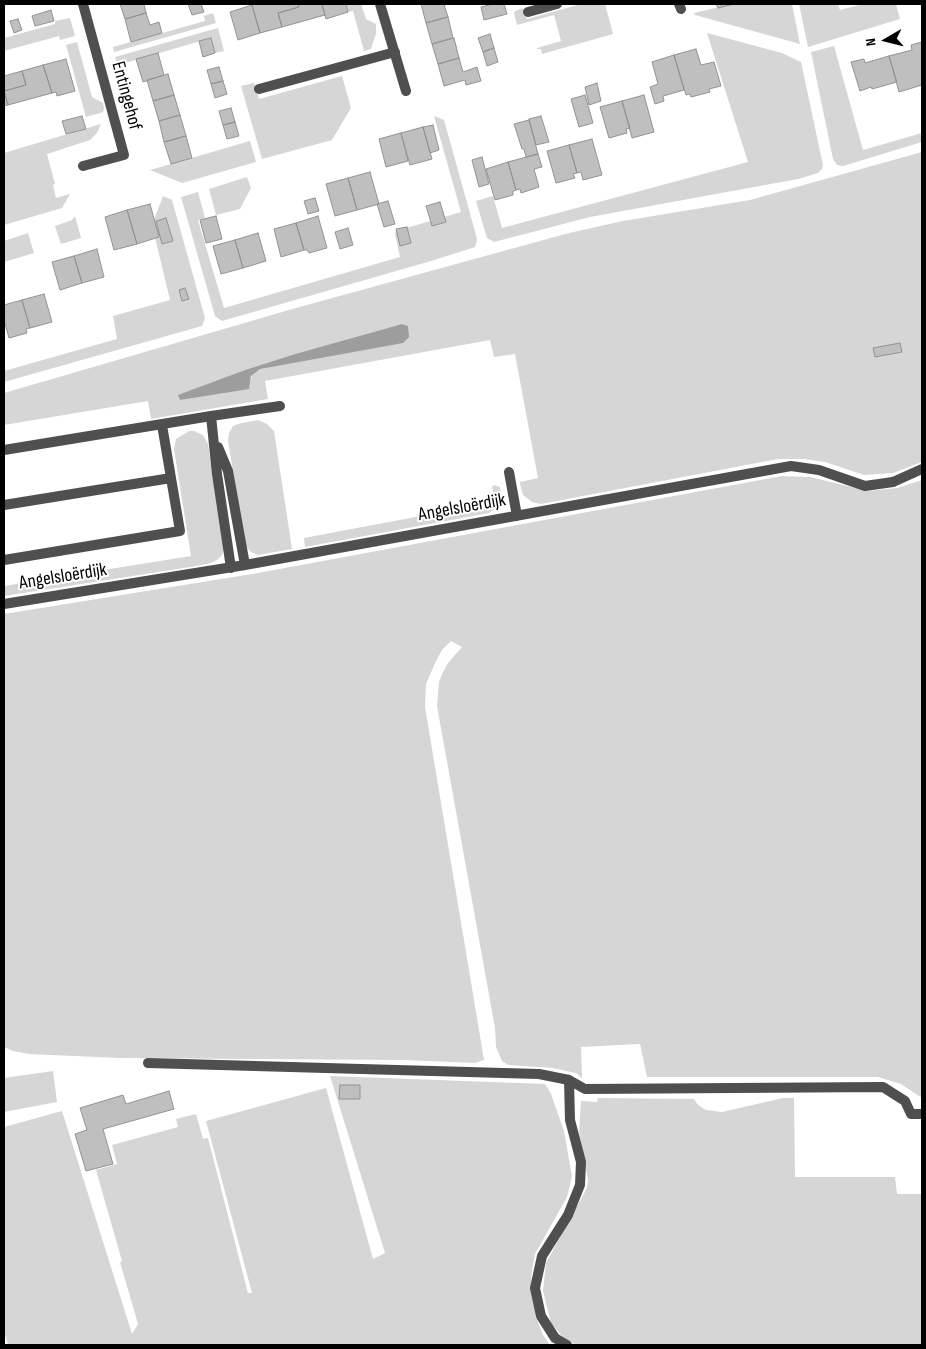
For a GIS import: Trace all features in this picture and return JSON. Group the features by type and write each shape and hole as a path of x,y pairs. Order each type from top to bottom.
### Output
{"street":[{"name":"Entingehof","path":"83,4 124,155 83,166"},
{"path":"380,4 406,91"},
{"path":"528,12 557,4"},
{"path":"259,89 395,52"},
{"path":"4,450 280,406"},
{"path":"212,416 217,474 231,568"},
{"path":"4,560 180,531 162,425"},
{"path":"215,439 228,471 245,566"},
{"name":"Angelsloërdijk","path":"4,604 245,566 791,466 819,470 865,486 893,482 922,469"},
{"path":"509,472 517,516"},
{"path":"4,505 171,478"},
{"path":"148,1063 539,1074 569,1080 585,1090 883,1087 905,1100 911,1114 922,1114"},
{"path":"567,1345 556,1338 541,1316 535,1288 542,1256 568,1215 580,1185 580,1162 570,1120 569,1080"}],"shaded area":[{"path":"346,4 361,4 366,19 376,24 376,34 371,49 364,51 353,11 348,12"},
{"path":"581,4 605,4 613,34 542,54 541,49 537,48 561,41 554,15 517,25 514,13 523,8 527,19"},
{"path":"732,4 792,4 800,44 695,15 694,13"},
{"path":"799,4 838,4 840,10 863,4 896,4 900,19 808,47"},
{"path":"213,13 216,23 114,52 113,47 205,21 204,16"},
{"path":"70,18 75,36 60,40 59,36 4,51 4,38"},
{"path":"218,28 224,51 215,53 211,38 118,65 115,57"},
{"path":"707,33 782,53 801,62 823,165 818,173 798,179 590,217 494,242 487,238 476,201 493,196 502,228 748,162"},
{"path":"77,42 92,97 103,103 104,108 103,112 86,117 66,45"},
{"path":"834,46 863,150 922,133 922,142 843,166 837,165 833,159 811,52"},
{"path":"342,76 351,108 332,140 262,159 241,86 254,83 259,99"},
{"path":"434,116 444,120 476,235 475,247 222,321 215,316 181,197 198,192 205,218 198,220 224,308 400,257 396,231 461,212"},
{"path":"101,124 97,133 90,140 47,154 55,184 53,185 56,198 70,194 62,208 4,225 4,153"},
{"path":"250,141 256,162 182,183 150,170"},
{"path":"922,152 922,462 893,473 864,475 825,462 805,459 778,459 541,504 532,502 523,495 520,484 520,482 538,478 515,354 494,357 490,340 265,381 268,399 151,419 148,401 4,425 4,393 296,308 569,233 623,221 750,200","holes":["402,324 408,326 260,369 253,373 250,382 180,400 179,395 245,370"]},
{"path":"247,177 251,188 240,209 216,215 209,189"},
{"path":"163,196 172,200 205,318 202,326 4,382 4,371 117,339 113,316 170,300 152,225"},
{"path":"75,216 81,238 61,244 55,226 72,220"},
{"path":"28,233 34,253 4,262 4,241"},
{"path":"402,324 408,326 409,337 403,343 260,369 251,376 249,389 180,400 178,395 295,354"},
{"path":"258,420 267,424 274,431 292,549 258,555 251,552 245,545 228,441 229,433 233,426"},
{"path":"189,431 203,435 208,444 224,549 222,555 217,560 197,566 4,596 4,586 191,556 174,449 176,439"},
{"path":"782,476 810,477 868,491 897,488 922,480 922,1098 901,1084 878,1077 647,1077 640,1044 581,1047 582,1078 576,1073 553,1068 508,1065 502,1061 496,1047 495,1028 437,706 439,682 443,672 462,647 451,641 442,650 426,684 425,707 484,1060 475,1063 404,1060 120,1058 29,1054 4,1047 4,614 258,573"},
{"path":"494,485 500,487 501,498 499,506 489,513 305,547 304,538 495,502 492,487"},
{"path":"53,1071 57,1102 4,1112 4,1078"},
{"path":"330,1076 545,1084 551,1094 564,1131 572,1176 567,1197 535,1254 531,1277 536,1317 543,1335 550,1345 8,1345 4,1331 4,1127 62,1111 132,1334 138,1324 96,1170 117,1164 112,1145 178,1127 176,1119 196,1114 203,1139 208,1138 248,1293 252,1293 206,1121 326,1088 373,1259 385,1253"},
{"path":"598,1098 694,1099 698,1105 706,1110 722,1112 783,1098 794,1098 795,1177 895,1177 897,1194 922,1194 922,1345 579,1345 574,1344 561,1335 551,1323 543,1291 546,1263 587,1188 588,1179 579,1132 581,1101 597,1102"}],"building":[{"path":"120,4 144,4 146,13 125,19"},
{"path":"188,4 201,4 204,12 192,15"},
{"path":"298,4 299,7 278,13 282,27 260,33 252,5"},
{"path":"298,4 322,4 325,15 282,27 278,13 299,7"},
{"path":"322,4 346,4 348,12 326,19"},
{"path":"421,4 449,4 444,5 448,17 426,23"},
{"path":"504,4 507,14 484,20 481,7"},
{"path":"716,4 734,4 718,8"},
{"path":"252,5 260,33 238,40 230,12"},
{"path":"51,10 54,21 35,26 32,16"},
{"path":"146,13 150,25 159,22 162,33 131,42 125,19"},
{"path":"448,17 453,38 432,44 426,23"},
{"path":"18,19 22,30 14,33 10,21"},
{"path":"490,34 494,48 483,52 478,38"},
{"path":"211,38 215,53 203,57 199,41"},
{"path":"454,38 459,58 438,64 432,44"},
{"path":"922,42 922,85 899,92 889,56 912,50 911,45"},
{"path":"494,48 498,62 487,66 483,52"},
{"path":"696,49 701,65 714,62 721,86 709,89 710,92 691,97 690,94 686,95 674,55"},
{"path":"158,53 164,75 143,82 136,59"},
{"path":"674,55 684,90 663,96 664,101 655,104 650,87 658,84 652,62"},
{"path":"889,56 897,82 860,91 851,62 864,59 865,63"},
{"path":"459,58 463,72 477,67 481,81 466,85 465,80 444,86 438,64"},
{"path":"66,59 75,91 57,96 56,92 52,93 43,65"},
{"path":"43,65 52,93 8,105 4,91 26,85 22,71"},
{"path":"219,67 223,81 211,84 207,70"},
{"path":"22,71 26,85 4,91 4,76"},
{"path":"168,74 174,95 153,101 147,80"},
{"path":"223,81 227,94 215,98 211,84"},
{"path":"597,83 601,101 589,105 585,87"},
{"path":"4,91 8,105 4,106"},
{"path":"174,95 180,115 159,121 153,101"},
{"path":"585,95 593,123 579,127 571,99"},
{"path":"644,95 654,132 632,138 622,101"},
{"path":"622,101 630,128 626,129 627,133 609,138 600,107"},
{"path":"231,108 235,122 223,125 219,111"},
{"path":"180,115 186,136 164,142 159,121"},
{"path":"82,116 86,129 66,134 62,121"},
{"path":"541,116 549,142 536,145 529,119"},
{"path":"529,120 538,154 526,157 514,124"},
{"path":"235,122 239,136 227,139 223,125"},
{"path":"433,125 439,150 430,153 423,127"},
{"path":"423,127 432,159 410,165 401,133"},
{"path":"401,133 408,161 386,167 379,139"},
{"path":"186,136 192,158 171,164 164,142"},
{"path":"592,139 602,175 583,180 581,172 577,173 569,145"},
{"path":"569,145 577,173 573,174 575,178 556,183 547,151"},
{"path":"538,154 542,167 534,169 539,187 521,193 520,189 516,190 508,162"},
{"path":"482,157 489,184 479,187 472,160"},
{"path":"508,162 516,190 513,191 513,195 495,200 486,169"},
{"path":"370,172 379,204 357,210 348,178"},
{"path":"348,178 357,210 335,216 326,184"},
{"path":"315,198 319,211 308,214 304,201"},
{"path":"388,201 395,224 384,227 377,204"},
{"path":"440,202 446,222 432,226 426,206"},
{"path":"150,204 159,237 137,244 127,210"},
{"path":"127,210 137,244 114,250 105,217"},
{"path":"216,216 222,239 206,243 200,220"},
{"path":"318,216 327,248 309,253 307,250 304,250 296,223"},
{"path":"166,218 173,241 162,244 156,221"},
{"path":"296,223 304,250 281,257 274,229"},
{"path":"407,227 411,243 400,246 396,229"},
{"path":"348,228 353,245 340,249 335,232"},
{"path":"258,233 266,261 243,268 235,240"},
{"path":"235,240 243,268 221,274 213,246"},
{"path":"97,249 104,277 82,283 74,256"},
{"path":"74,256 82,283 60,290 52,262"},
{"path":"185,288 189,299 182,301 179,290"},
{"path":"44,294 52,322 30,328 22,300"},
{"path":"22,300 30,328 26,329 27,333 9,338 4,320 4,305"},
{"path":"900,343 902,352 875,357 873,348"},
{"path":"340,1085 360,1085 360,1099 339,1099"},
{"path":"169,1091 174,1109 103,1129 113,1164 86,1171 75,1134 87,1130 80,1108 123,1095 126,1104"}]}
